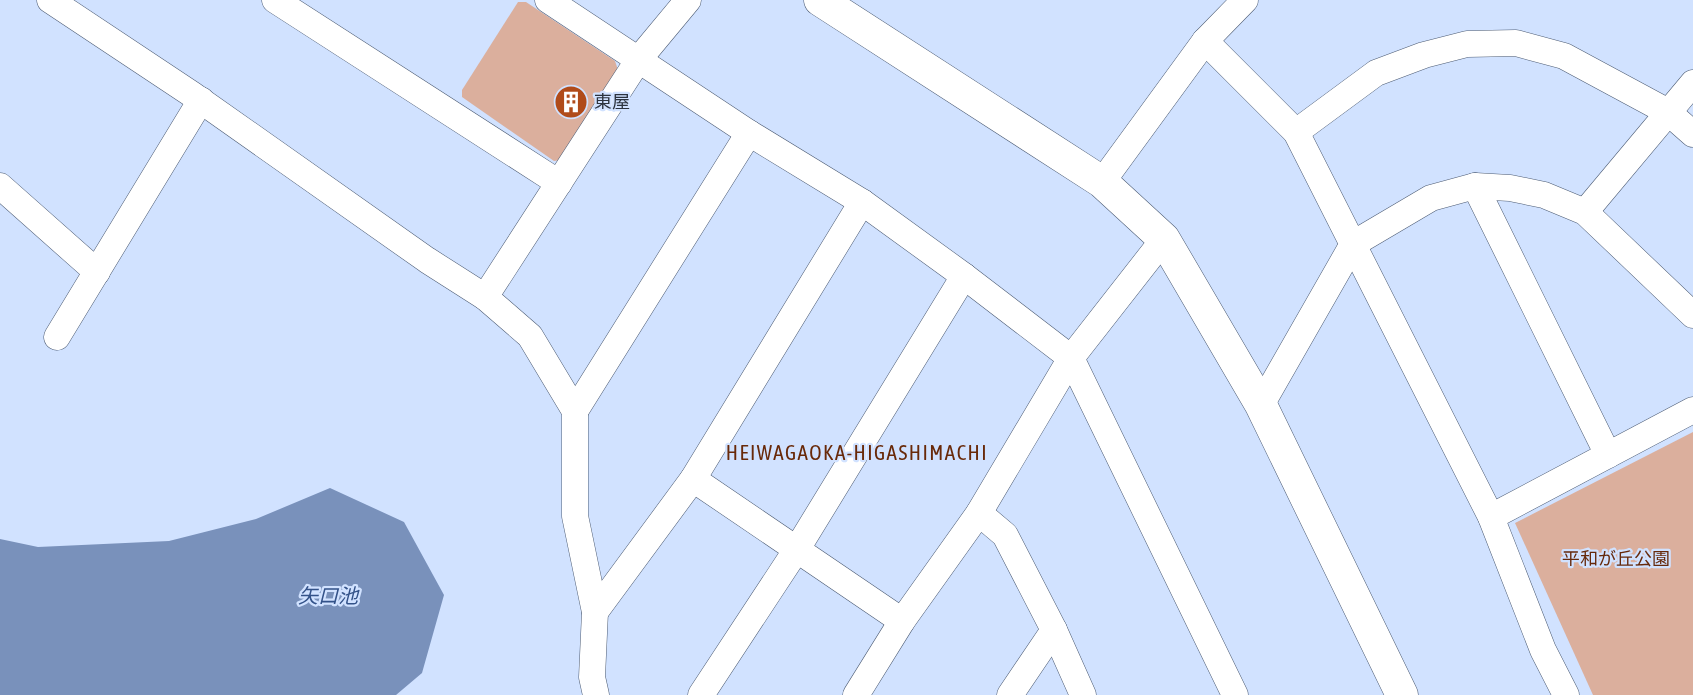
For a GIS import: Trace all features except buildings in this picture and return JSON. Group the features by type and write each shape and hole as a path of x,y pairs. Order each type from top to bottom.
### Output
{"street":[{"path":"50,0 201,100 427,260 485,297 530,336 575,411 575,516 594,612 592,677 596,695"},
{"path":"275,0 559,183"},
{"path":"548,0 749,133 862,202 1071,358 1235,695"},
{"path":"485,297 639,59 688,0"},
{"path":"820,0 1102,182 1164,239 1261,405 1402,695"},
{"path":"1102,182 1205,41 1245,0"},
{"path":"1205,41 1296,132 1491,517 1543,650 1566,695"},
{"path":"1296,132 1376,73 1424,55 1467,44 1516,43 1564,56 1668,112 1693,134"},
{"path":"1585,212 1693,83"},
{"path":"57,337 201,100"},
{"path":"575,411 749,133"},
{"path":"0,186 97,272"},
{"path":"1475,186 1608,455"},
{"path":"1261,405 1353,244 1431,198 1475,186 1510,188 1544,195 1585,212 1693,315"},
{"path":"594,612 693,478 862,202"},
{"path":"856,695 902,621 978,513 1071,358 1164,239"},
{"path":"701,695 797,549 964,276"},
{"path":"1491,517 1693,410"},
{"path":"693,478 902,621"},
{"path":"978,513 1005,535 1054,630 1083,695"},
{"path":"1010,695 1054,630"}],"green space":[{"path":"518,2 526,2 615,61 618,70 561,160 554,161 462,97 462,90"},
{"name":"平和が丘公園","path":"1693,432 1693,695 1593,695 1515,523"}],"water":[{"name":"矢口池","path":"330,488 404,522 444,595 422,673 396,695 0,695 0,539 38,547 169,541 256,519"}],"place":[{"name":"東屋","path":"571,102"}],"district":[{"name":"HEIWAGAOKA-HIGASHIMACHI","path":"857,453"}]}
